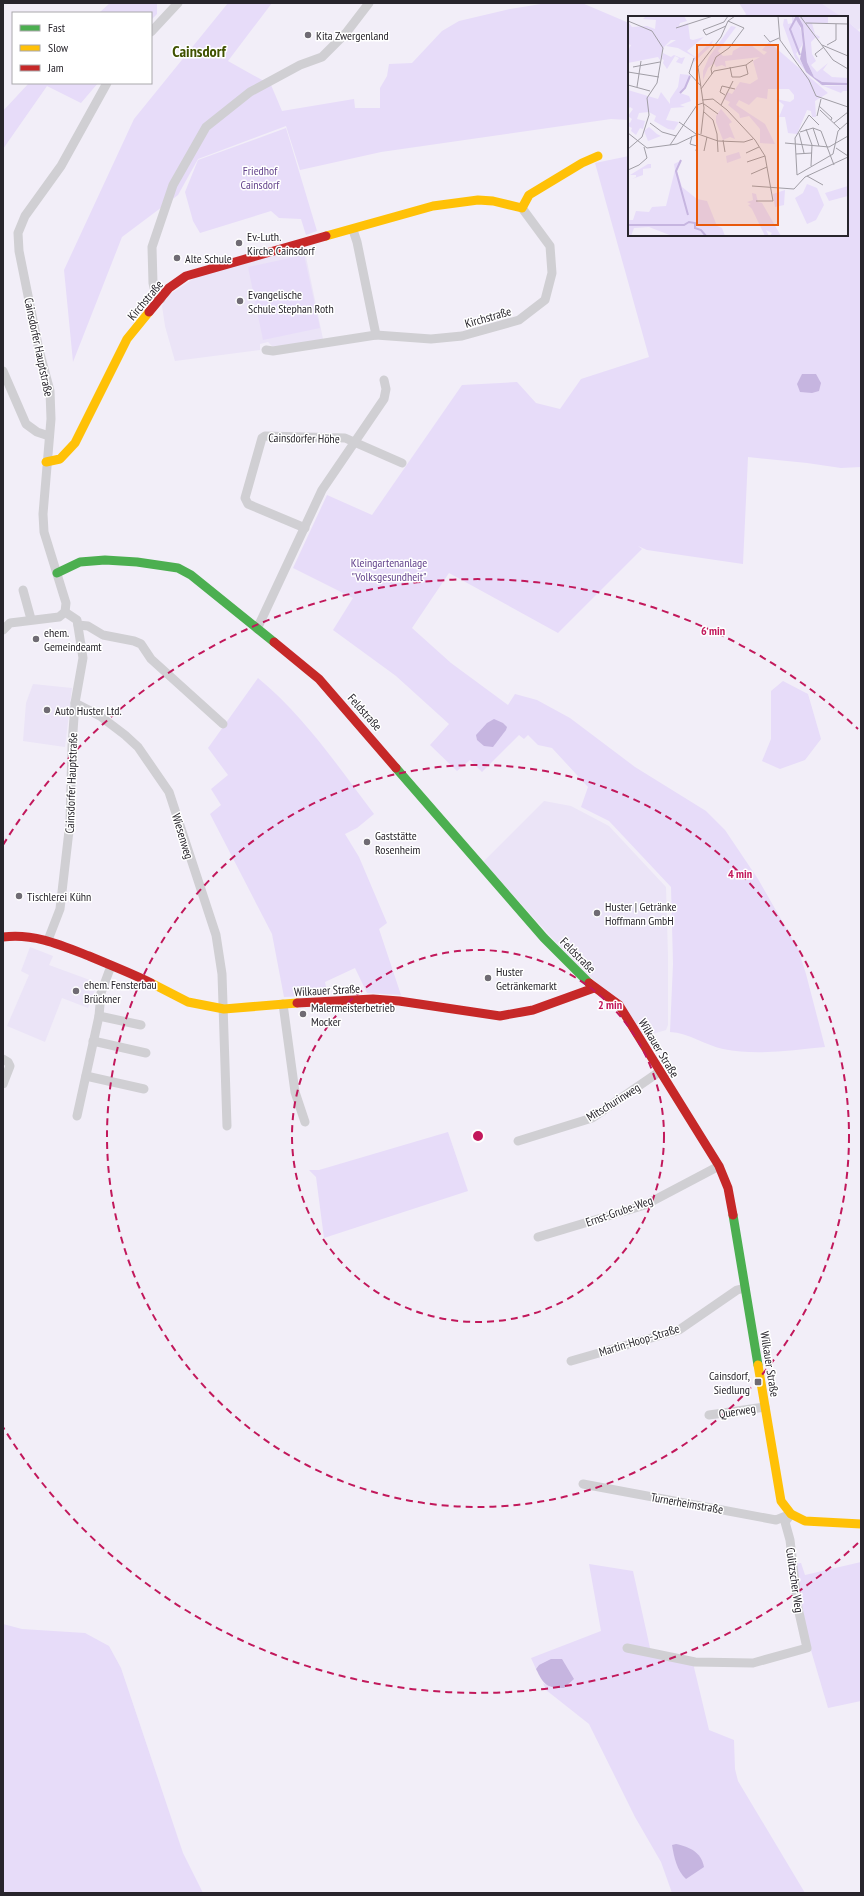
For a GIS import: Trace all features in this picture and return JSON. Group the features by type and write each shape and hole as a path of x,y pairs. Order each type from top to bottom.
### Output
{"street":[{"path":"152,31 178,3"},
{"path":"161,299 155,292 152,247 173,185 206,127 250,92 300,65 322,58 346,33 369,3"},
{"name":"Cainsdorfer Hauptstraße","path":"65,612 66,603 44,532 43,514 46,462 52,419 50,391 39,350 18,251 18,233 25,216 60,166 106,84"},
{"path":"522,208 529,195 582,163 598,156"},
{"name":"Kirchstraße","path":"46,462 56,462 67,454 75,443 127,339 177,281 186,276 353,230 418,210 452,203 478,200 493,201 522,208 550,246 552,273 545,300 519,320 462,336 431,339 376,335 273,352 266,350"},
{"path":"353,230 357,242 376,335"},
{"path":"3,371 26,424 37,432 49,436"},
{"name":"Cainsdorfer Höhe","path":"257,629 322,490 384,399 386,389 384,380"},
{"name":"Cainsdorfer Höhe","path":"305,528 248,504 245,498 262,438 265,436 345,438 402,463"},
{"name":"Feldstraße","path":"57,573 80,562 109,560 138,562 178,568 192,575 319,679 398,768 511,901 544,938 594,988"},
{"path":"22,590 31,619"},
{"path":"3,630 10,623 31,619 59,617 65,612 77,620 78,625 88,626 103,635 134,641 141,644 152,659 223,724"},
{"name":"Cainsdorfer Hauptstraße","path":"48,940 60,910 66,869 70,822 75,703 83,658 78,625"},
{"name":"Wiesenweg","path":"75,703 100,716 138,747 169,792 216,935 222,974 227,1126"},
{"name":"Wilkauer Straße","path":"3,937 17,935 48,940 130,973 188,1002 224,1009 283,1004 386,1000 500,1016 533,1010 594,988 619,1005 659,1072 719,1166 728,1188 781,1501 791,1514"},
{"path":"77,1116 99,1016 101,993 111,966"},
{"path":"283,1004 295,1092 305,1122"},
{"path":"99,1016 141,1025"},
{"path":"93,1041 146,1053"},
{"path":"3,1059 8,1062 10,1066 3,1084"},
{"name":"Mitschurinweg","path":"518,1141 592,1118 659,1072"},
{"path":"86,1076 144,1089"},
{"name":"Ernst-Grube-Weg","path":"538,1237 645,1205 719,1166"},
{"name":"Martin-Hoop-Straße","path":"571,1361 679,1330 737,1290 745,1288"},
{"name":"Querweg","path":"709,1415 765,1407"},
{"name":"Turnerheimstraße","path":"583,1484 776,1520 791,1514"},
{"path":"791,1514 805,1522 861,1524"},
{"name":"Culitzscher Weg","path":"627,1648 695,1662 754,1663 807,1648 798,1608 791,1548 785,1522 791,1514"}],"shaded area":[{"path":"821,3 861,3 861,27 858,30 848,22 848,16 840,16"},
{"name":"Evangelische Schule Stephan Roth","path":"304,247 323,339 274,348 268,342 260,344 260,350 175,361 165,326 162,306 169,295 199,275"},
{"path":"802,374 816,374 821,383 819,391 812,393 800,392 797,384"},
{"name":"Auto Huster Ltd.","path":"33,684 72,688 65,747 23,741 26,703"},
{"path":"494,719 503,723 507,727 506,730 493,747 484,746 477,740 476,735 487,723"},
{"name":"Huster | Getränke Hoffmann GmbH","path":"544,801 571,806 609,826 666,887 668,1025 666,1030 645,1036 595,981 573,961 483,862"},
{"path":"30,947 53,956 49,965 98,983 88,1008 62,998 45,1042 7,1026 29,975 21,971"},
{"path":"551,1659 562,1659 574,1679 564,1688 553,1687 546,1684 541,1679 536,1669 539,1665"},
{"path":"676,1844 694,1851 703,1862 704,1867 686,1879 680,1872 675,1859 672,1845"}],"green space":[{"path":"110,3 157,3 157,14 152,19 152,12 100,12"},
{"path":"228,3 272,3 228,61 271,85 282,111 354,99 355,108 380,108 380,88 387,76 389,64 412,63 442,31 459,21 510,9 547,3 582,3 628,23 628,120 611,119 381,152 300,170 286,126 198,159 178,195 122,237 73,362 64,270 134,119"},
{"path":"739,3 821,3 840,16 745,16 746,14"},
{"name":"Kleingartenanlage \"Volksgesundheit\"","path":"848,22 861,33 861,467 841,468 748,457 743,564 647,550 638,546 642,549 558,633 449,573 412,628 451,663 508,705 515,694 537,700 570,718 635,767 706,811 725,830 758,879 798,949 825,1047 774,1052 736,1051 716,1047 684,1035 670,1032 673,964 671,887 609,821 581,807 588,787 552,748 538,745 528,735 524,739 519,735 482,772 470,760 457,771 430,745 449,724 396,676 333,630 353,598 293,568 327,495 372,515 462,385 517,382 536,403 560,409 581,379 649,357 595,163 628,156 628,236 848,236"},
{"path":"28,84 97,84 81,103 47,86 3,149 3,111"},
{"name":"Friedhof Cainsdorf","path":"286,128 317,231 306,235 301,219 279,218 271,211 200,233 193,221 185,192 198,160"},
{"path":"304,255 320,328 263,340 248,267"},
{"path":"258,678 306,725 374,814 357,828 345,834 359,857 387,923 379,929 401,995 367,993 355,968 325,982 328,995 284,997 272,934 210,814 221,805 211,789 228,775 208,748"},
{"path":"783,681 808,694 821,739 805,760 780,769 762,761 771,739 771,691"},
{"path":"448,1132 468,1191 324,1238 316,1177 309,1170 319,1170"},
{"path":"861,1562 861,1701 828,1708 810,1647 794,1564 801,1563 805,1575"},
{"path":"589,1564 633,1571 652,1657 693,1663 709,1730 734,1740 735,1769 738,1781 805,1893 672,1893 661,1862 635,1817 589,1724 546,1690 543,1683 552,1688 539,1665 536,1669 531,1658 601,1631"},
{"path":"3,1624 22,1629 85,1633 109,1646 121,1668 183,1853 203,1893 3,1893"}],"traffic: fast":[{"path":"57,573 80,562 105,560 137,562 178,568 191,575 274,642"},
{"path":"396,768 544,938 589,983"},
{"path":"733,1215 758,1365"}],"traffic: slow":[{"path":"326,236 433,206 478,200 493,201 522,208 529,195 582,163 598,156"},
{"path":"46,462 60,459 75,443 127,339 149,312"},
{"path":"151,983 188,1002 224,1009 297,1003"},
{"path":"758,1365 781,1501 791,1514 805,1521 861,1524"}],"traffic: jam":[{"path":"149,312 169,288 186,276 326,236"},
{"path":"274,642 319,679 396,768"},
{"path":"3,937 14,936 36,938 58,944 128,972 151,983"},
{"path":"589,983 619,1005 719,1166 728,1188 733,1215"},
{"path":"297,1003 373,999 399,1001 500,1016 533,1010 594,988"}],"place":[{"name":"Kita Zwergenland","path":"308,35"},
{"name":"Ev.-Luth. Kirche Cainsdorf","path":"239,243"},
{"name":"Alte Schule","path":"177,258"},
{"name":"Evangelische Schule Stephan Roth","path":"240,301"},
{"name":"ehem. Gemeindeamt","path":"36,639"},
{"name":"Auto Huster Ltd.","path":"47,710"},
{"name":"Gaststätte Rosenheim","path":"367,842"},
{"name":"Tischlerei Kühn","path":"19,896"},
{"name":"Huster | Getränke Hoffmann GmbH","path":"597,913"},
{"name":"Huster Getränkemarkt","path":"488,978"},
{"name":"ehem. Fensterbau Brückner","path":"76,991"},
{"name":"Malermeisterbetrieb Mocker","path":"303,1014"},
{"name":"Cainsdorf, Siedlung","path":"758,1382"}],"district":[{"name":"Cainsdorf","path":"199,51"}]}
